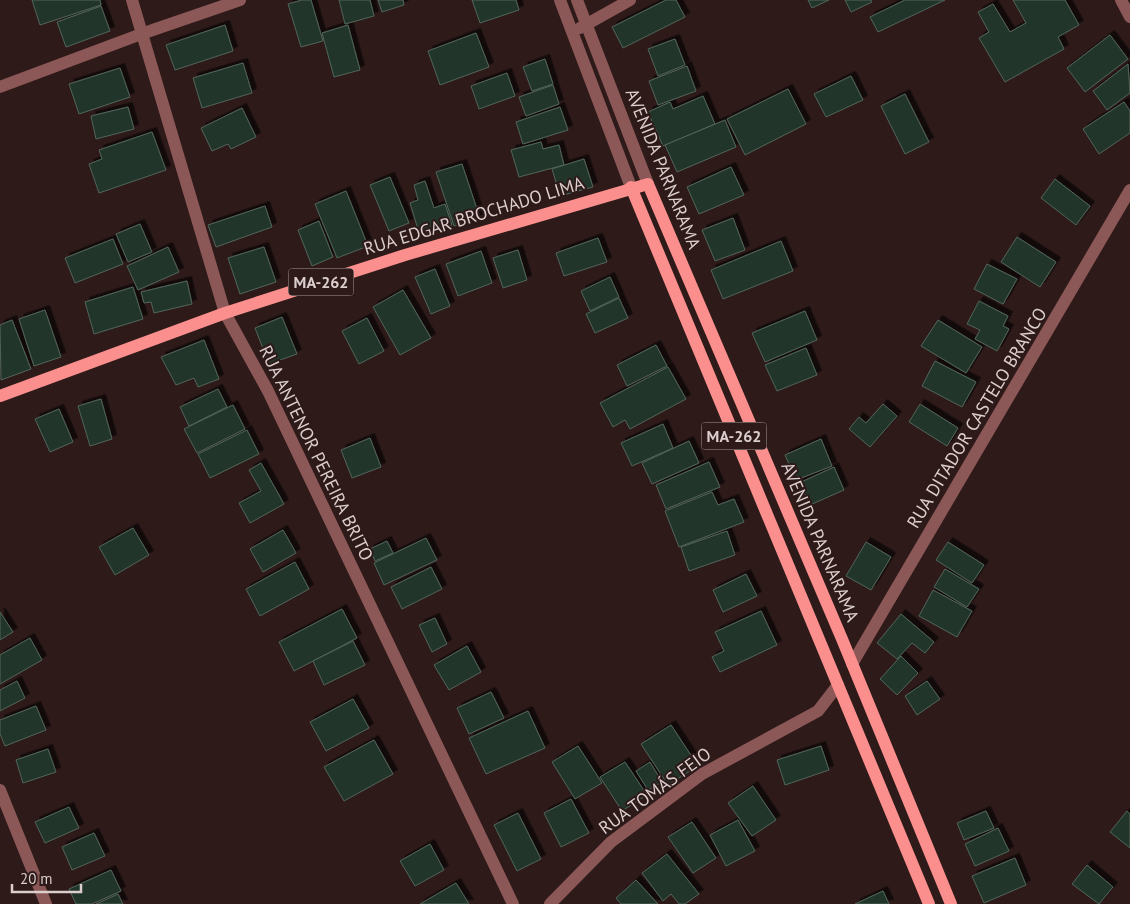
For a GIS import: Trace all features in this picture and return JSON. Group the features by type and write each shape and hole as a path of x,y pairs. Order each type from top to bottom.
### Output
{"main road":[{"name":"RUA EDGAR BROCHADO LIMA","path":"0,396 225,313 405,255 648,184"},
{"name":"AVENIDA PARNARAMA","path":"648,184 842,639 951,904"},
{"name":"AVENIDA PARNARAMA","path":"631,188 929,904"},
{"path":"824,650 842,639"}],"street":[{"name":"RUA ANTENOR PEREIRA BRITO","path":"132,0 144,33 225,313 268,391 514,904"},
{"path":"0,87 144,33 240,0"},
{"name":"AVENIDA PARNARAMA","path":"560,0 631,188"},
{"name":"AVENIDA PARNARAMA","path":"577,0 648,184"},
{"path":"571,31 587,26 630,0"},
{"path":"1121,0 1130,16"},
{"name":"RUA DITADOR CASTELO BRANCO","path":"852,664 1130,190"},
{"name":"RUA TOMÁS FEIO","path":"550,904 611,842 702,774 818,712 838,685"},
{"path":"0,790 3,804 46,904"}],"building":[{"path":"32,0 100,0 101,5 40,25"},
{"path":"302,0 311,0 323,41 301,47 288,4"},
{"path":"339,0 370,0 374,16 345,24"},
{"path":"378,0 403,0 404,5 382,12"},
{"path":"472,0 516,0 519,10 480,23"},
{"path":"666,0 676,0 685,17 623,48 612,27"},
{"path":"808,0 829,0 812,8"},
{"path":"845,0 871,0 872,2 851,12"},
{"path":"905,0 945,0 878,32 870,17"},
{"path":"1013,0 1065,0 1079,25 1058,37 1064,49 1005,82 979,38 989,32 978,12 993,4 1010,32 1026,23"},
{"path":"101,6 110,31 66,47 57,22"},
{"path":"225,25 233,51 175,70 166,45"},
{"path":"348,25 360,70 334,77 322,33"},
{"path":"476,33 489,67 440,85 428,51"},
{"path":"1110,35 1128,59 1085,92 1067,68"},
{"path":"675,39 685,65 658,76 648,49"},
{"path":"545,59 553,84 532,91 523,67"},
{"path":"243,63 252,93 202,108 193,78"},
{"path":"1128,64 1130,93 1107,110 1093,91"},
{"path":"687,66 696,91 658,105 649,81"},
{"path":"120,68 130,97 79,114 69,84"},
{"path":"507,73 515,96 479,109 471,86"},
{"path":"851,76 863,100 826,117 814,94"},
{"path":"553,85 559,104 526,116 519,97"},
{"path":"788,89 806,124 745,155 727,119"},
{"path":"905,94 929,142 905,154 881,106"},
{"path":"703,96 715,124 663,146 648,112 670,102 673,109"},
{"path":"1124,102 1130,111 1130,133 1099,154 1083,129"},
{"path":"128,107 134,129 96,139 91,116"},
{"path":"560,107 568,130 523,144 516,122"},
{"path":"242,108 256,137 231,149 228,144 212,151 201,128"},
{"path":"725,120 736,147 677,172 665,145"},
{"path":"152,132 166,170 99,193 89,164 102,159 99,150"},
{"path":"541,142 543,149 559,145 564,165 519,177 511,150"},
{"path":"584,159 593,187 560,196 552,169"},
{"path":"462,164 480,218 454,226 436,172"},
{"path":"731,167 744,195 699,214 687,187"},
{"path":"390,177 409,223 389,231 370,185"},
{"path":"1055,179 1090,206 1076,225 1041,198"},
{"path":"425,181 434,208 445,204 452,225 420,236 410,203 418,200 414,185"},
{"path":"346,191 368,246 337,258 315,204"},
{"path":"265,206 272,227 216,247 208,225"},
{"path":"733,218 745,250 715,261 702,230"},
{"path":"319,221 333,257 312,266 298,230"},
{"path":"140,224 152,252 128,262 116,234"},
{"path":"1017,237 1056,262 1040,287 1001,262"},
{"path":"598,238 607,262 564,276 556,253"},
{"path":"113,239 123,264 75,283 65,258"},
{"path":"781,241 793,271 723,299 711,270"},
{"path":"168,247 179,272 138,290 127,266"},
{"path":"264,247 276,282 240,294 228,258"},
{"path":"518,250 527,280 503,288 493,258"},
{"path":"481,251 492,283 458,296 446,264"},
{"path":"987,264 1017,279 1003,304 974,289"},
{"path":"435,269 450,306 431,314 415,277"},
{"path":"610,277 619,297 590,311 581,291"},
{"path":"187,281 192,304 154,313 151,302 144,303 141,292"},
{"path":"133,287 143,319 94,334 85,302"},
{"path":"403,290 431,338 400,355 373,307"},
{"path":"619,298 628,318 595,333 586,314"},
{"path":"979,301 1008,316 1003,326 1009,329 997,351 975,339 980,330 967,324"},
{"path":"45,310 61,357 34,366 19,319"},
{"path":"805,311 817,340 765,362 752,333"},
{"path":"282,317 297,354 269,364 255,328"},
{"path":"367,318 384,351 359,364 342,331"},
{"path":"12,320 31,369 1,380 0,325"},
{"path":"938,320 982,347 966,373 921,346"},
{"path":"204,340 219,379 198,387 194,378 176,385 161,357"},
{"path":"656,345 667,366 627,386 617,365"},
{"path":"806,348 817,375 777,391 765,365"},
{"path":"935,361 976,382 962,407 922,386"},
{"path":"668,367 686,399 630,429 625,420 613,427 600,403"},
{"path":"218,389 227,407 189,426 180,407"},
{"path":"101,399 112,439 90,446 78,406"},
{"path":"883,404 897,416 870,447 849,429 859,417 866,423"},
{"path":"920,404 958,428 947,446 909,422"},
{"path":"233,405 245,429 197,453 184,429"},
{"path":"59,409 73,442 50,452 35,419"},
{"path":"663,424 673,448 632,466 621,443"},
{"path":"247,430 259,454 210,478 198,454"},
{"path":"370,438 381,467 352,478 341,450"},
{"path":"821,439 832,466 796,480 785,455"},
{"path":"689,441 699,463 652,484 642,463"},
{"path":"709,462 720,487 666,509 656,485"},
{"path":"261,463 284,504 250,523 239,503 261,491 249,470"},
{"path":"834,467 844,490 810,505 799,483"},
{"path":"712,492 718,505 734,499 744,522 679,547 665,511"},
{"path":"133,528 149,555 115,575 99,547"},
{"path":"283,530 296,553 263,572 250,549"},
{"path":"727,531 735,555 689,571 681,547"},
{"path":"426,538 437,560 384,585 374,563"},
{"path":"387,541 393,553 375,561 370,549"},
{"path":"866,542 891,557 871,590 846,576"},
{"path":"948,542 984,565 972,583 936,560"},
{"path":"295,562 309,589 260,616 246,589"},
{"path":"431,567 442,589 402,609 391,587"},
{"path":"945,569 979,589 967,607 934,587"},
{"path":"746,574 757,596 723,612 713,590"},
{"path":"933,590 972,611 957,637 919,616"},
{"path":"342,609 357,638 294,671 279,642"},
{"path":"761,611 777,645 720,672 712,657 724,651 715,632"},
{"path":"0,612 13,632 0,640"},
{"path":"901,614 934,642 925,653 912,643 897,659 877,643"},
{"path":"435,618 447,644 432,652 419,625"},
{"path":"30,638 42,660 0,684 0,655"},
{"path":"353,641 365,665 324,685 313,661"},
{"path":"467,646 481,672 449,690 434,665"},
{"path":"901,656 918,673 897,695 880,679"},
{"path":"17,681 25,698 0,711 0,690"},
{"path":"927,681 940,699 917,715 905,696"},
{"path":"491,692 504,718 469,734 457,708"},
{"path":"353,699 369,728 326,751 310,722"},
{"path":"36,706 46,730 5,746 0,734 0,720"},
{"path":"528,711 545,748 486,774 469,738"},
{"path":"671,725 698,766 668,785 641,744"},
{"path":"374,740 393,774 344,801 324,767"},
{"path":"578,746 602,783 575,799 552,762"},
{"path":"821,746 829,770 785,785 777,760"},
{"path":"48,749 56,772 23,783 16,760"},
{"path":"625,762 647,795 622,811 600,777"},
{"path":"650,762 662,782 648,790 636,771"},
{"path":"753,786 776,820 752,836 728,803"},
{"path":"571,799 589,833 561,847 544,813"},
{"path":"69,807 79,828 45,843 35,822"},
{"path":"986,811 994,828 964,840 957,823"},
{"path":"1127,811 1130,814 1130,848 1110,832"},
{"path":"518,813 541,859 517,871 494,825"},
{"path":"738,820 755,851 726,866 710,835"},
{"path":"692,822 716,858 693,873 668,837"},
{"path":"998,828 1009,851 975,866 965,844"},
{"path":"94,833 105,856 72,870 62,847"},
{"path":"430,844 444,870 415,886 400,861"},
{"path":"667,854 699,894 685,904 679,904 671,894 663,901 642,873"},
{"path":"1015,858 1026,885 984,903 972,876"},
{"path":"1087,865 1113,887 1099,904 1072,884"},
{"path":"111,870 121,891 92,904 76,904 69,889"},
{"path":"636,880 658,904 621,904 616,898"},
{"path":"456,883 469,904 420,904"},
{"path":"883,891 889,904 855,904"},
{"path":"118,894 123,904 96,904"}]}
